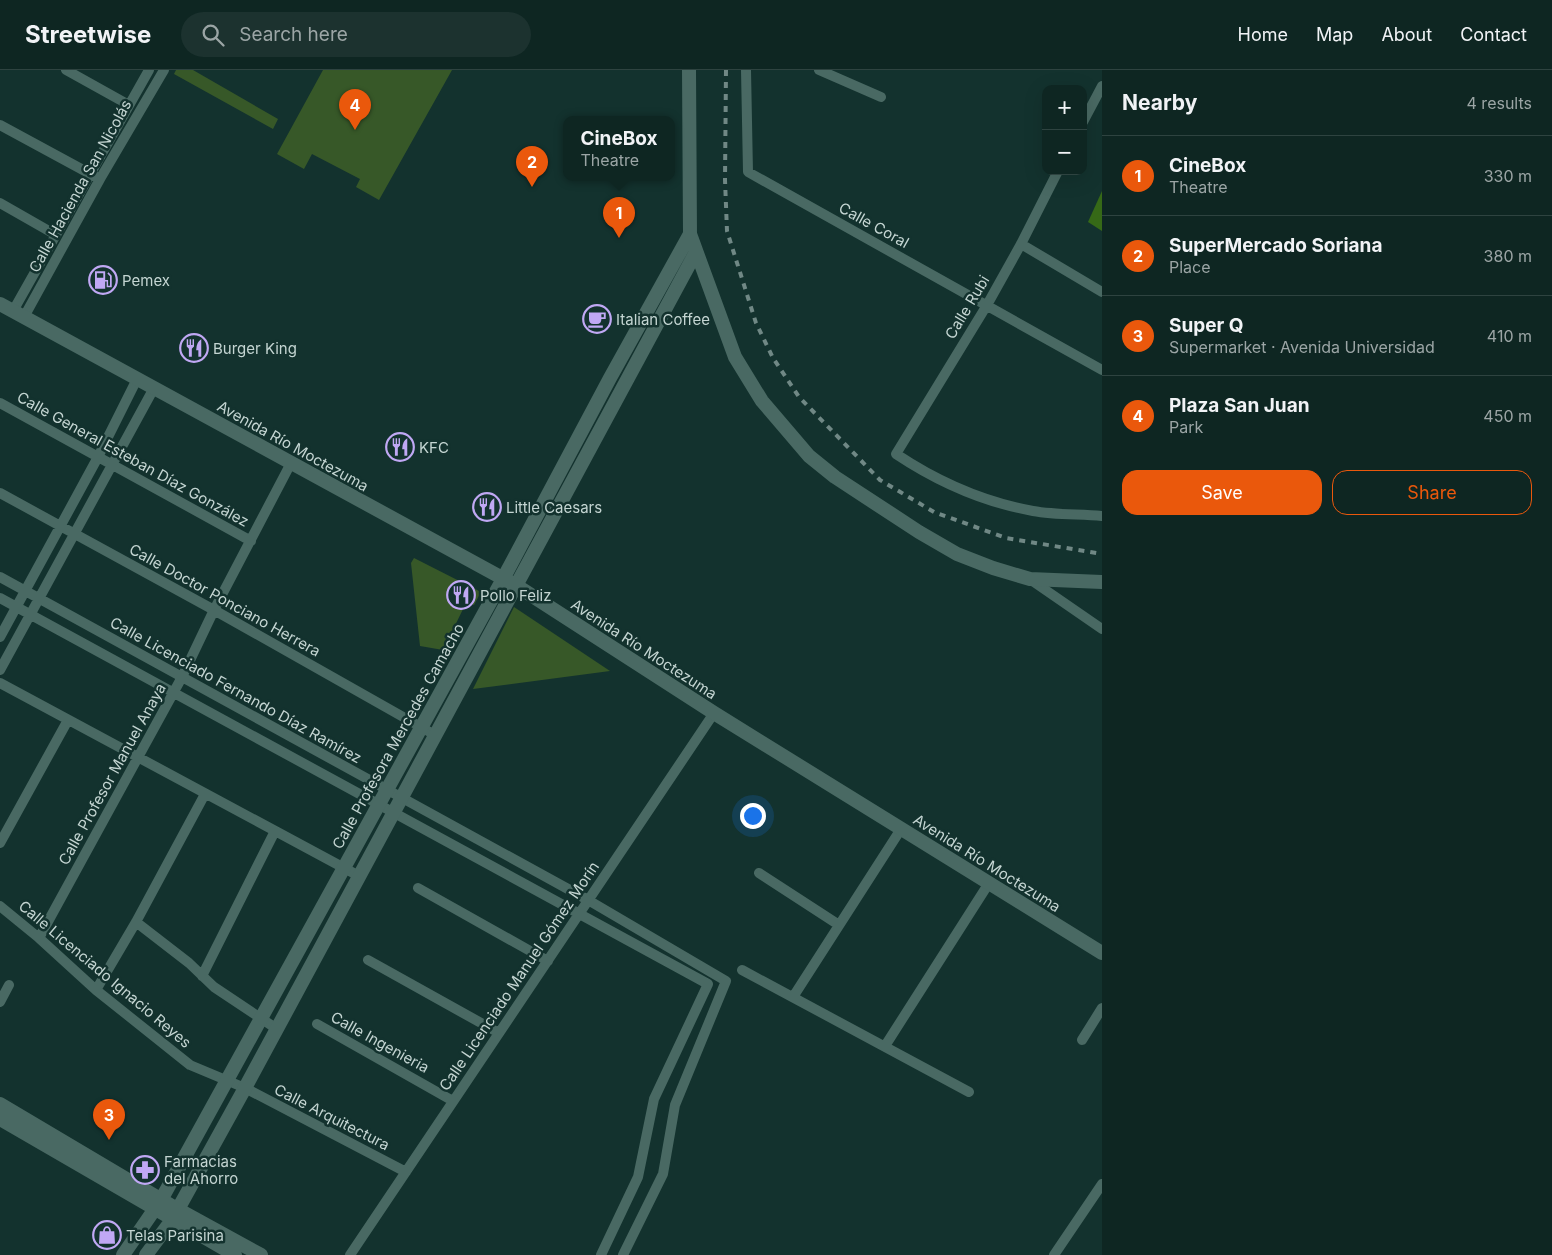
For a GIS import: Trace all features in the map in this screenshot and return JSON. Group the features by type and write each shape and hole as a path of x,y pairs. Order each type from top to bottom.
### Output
{"street":[{"path":"66,70 128,105"},
{"name":"Calle Hacienda San Nicolás","path":"18,314 56,235 148,70"},
{"name":"Calle Hacienda San Nicolás","path":"18,314 164,70"},
{"path":"689,70 690,234 735,356 762,401 810,456 836,478 919,532 957,554 993,568 1030,579 1102,582"},
{"name":"Calle Coral","path":"746,70 748,172 1102,370"},
{"path":"819,70 881,97"},
{"path":"1087,114 1102,86"},
{"path":"0,124 100,179"},
{"name":"Calle Rubi","path":"1056,175 987,305 896,454 920,470 952,486 996,502 1034,512 1102,516"},
{"path":"0,203 56,235"},
{"name":"Calle Profesora Mercedes Camacho","path":"123,1255 158,1205 504,579 610,378 690,234"},
{"path":"1021,244 1102,292"},
{"path":"146,1255 174,1215 245,1088 626,385 696,252"},
{"name":"Avenida Río Moctezuma","path":"0,304 517,586 714,713 1102,953"},
{"path":"610,378 626,385"},
{"path":"0,637 98,457 137,379"},
{"path":"0,670 154,388"},
{"name":"Calle General Esteban Díaz González","path":"0,403 251,541"},
{"name":"Calle Profesor Manuel Anaya","path":"39,938 182,677 214,610 291,463"},
{"name":"Calle Doctor Ponciano Herrera","path":"0,493 214,610 435,735"},
{"name":"Calle Licenciado Fernando Díaz Ramírez","path":"0,577 588,900 726,981 675,1104 663,1174 623,1255"},
{"path":"1030,579 1102,629"},
{"name":"Calle Licenciado Fernando Díaz Ramírez","path":"0,598 708,984 654,1099 638,1177 602,1255"},
{"path":"0,683 359,876"},
{"name":"Calle Licenciado Manuel Gómez Morín","path":"350,1255 714,713"},
{"path":"0,843 68,720"},
{"path":"96,990 136,922 205,794"},
{"path":"793,997 901,828"},
{"path":"202,976 275,831"},
{"path":"759,873 839,924"},
{"path":"885,1046 989,883"},
{"path":"418,888 548,961"},
{"name":"Calle Licenciado Ignacio Reyes","path":"0,906 39,938 96,990 190,1065 245,1088"},
{"path":"136,922 214,987 276,1029"},
{"path":"368,960 499,1033"},
{"path":"742,970 969,1092"},
{"path":"0,1002 9,985"},
{"path":"1082,1040 1102,1008"},
{"name":"Calle Ingenieria","path":"317,1024 454,1101"},
{"name":"Calle Arquitectura","path":"245,1088 406,1172"},
{"path":"0,1104 235,1255"},
{"path":"0,1119 158,1205"},
{"path":"1054,1255 1102,1184"},
{"path":"174,1215 261,1255"}],"green space":[{"path":"176,70 193,70 278,119 273,129 174,74"},
{"path":"323,70 452,70 379,200 356,187 360,179 312,154 304,169 277,154"},
{"path":"1102,191 1102,231 1088,222"},
{"path":"414,558 481,592 474,605 466,603 443,650 420,646 411,563"},
{"path":"514,607 610,671 473,689"}],"railway":[{"path":"726,70 725,180 727,231 756,323 773,358 799,397 880,480 934,512 1006,538 1102,554"}],"place":[{"name":"Plaza San Juan","path":"355,130"},
{"name":"SuperMercado Soriana","path":"532,187"},
{"name":"CineBox","path":"619,238"},
{"name":"Pemex","path":"103,280"},
{"name":"Italian Coffee","path":"597,319"},
{"name":"Burger King","path":"194,348"},
{"name":"KFC","path":"400,447"},
{"name":"Little Caesars","path":"487,507"},
{"name":"Pollo Feliz","path":"461,595"},
{"name":"Super Q","path":"109,1140"},
{"name":"Farmacias del Ahorro","path":"145,1170"},
{"name":"Telas Parisina","path":"107,1235"}]}
